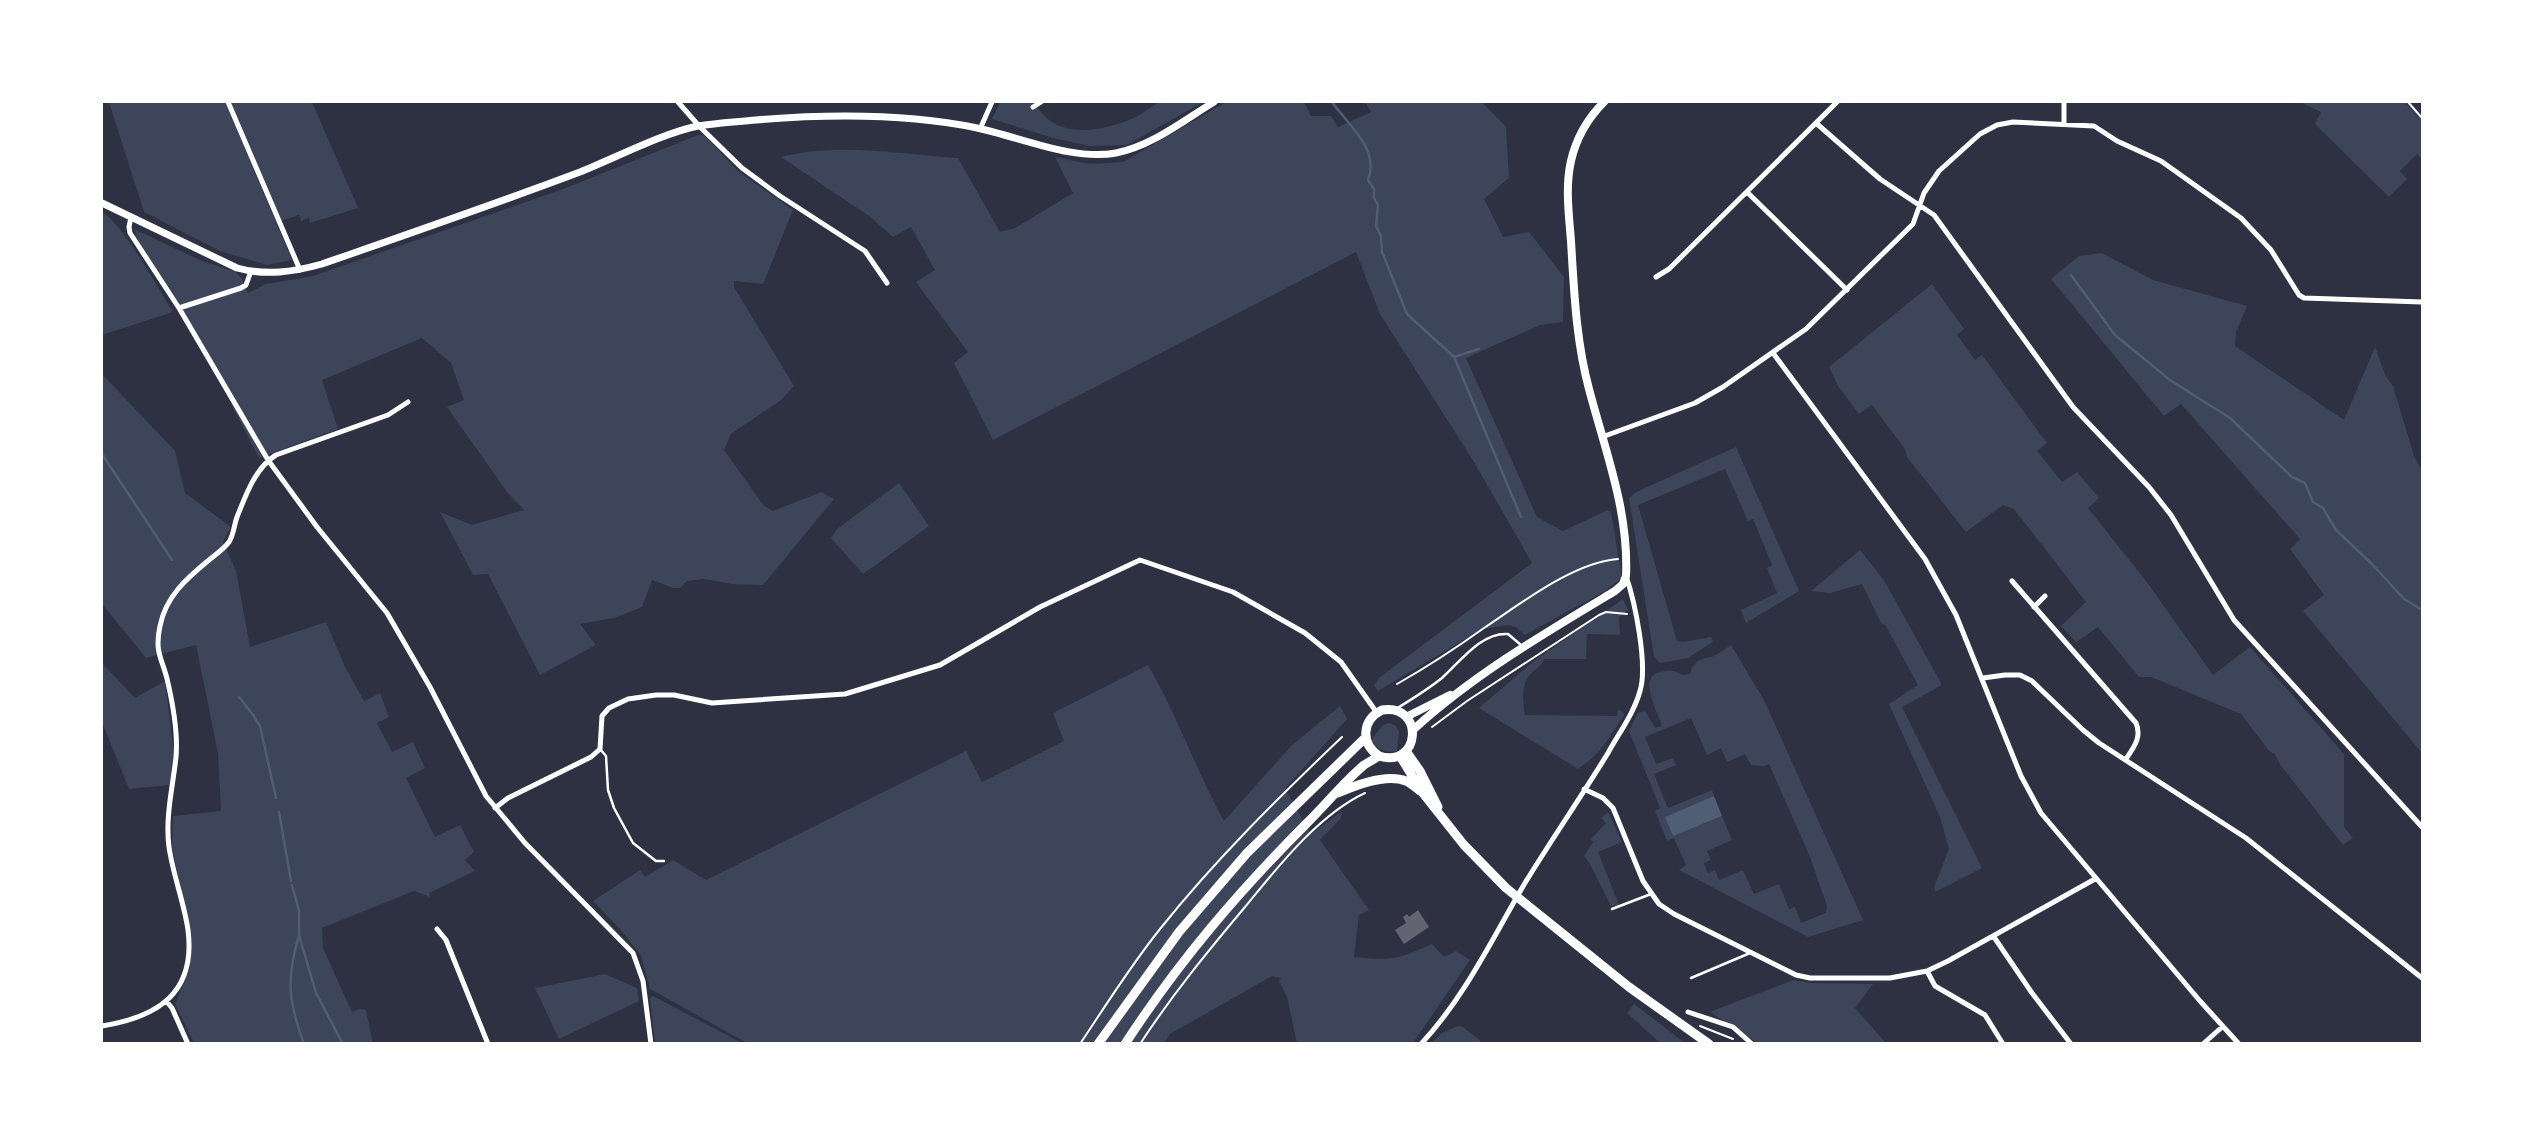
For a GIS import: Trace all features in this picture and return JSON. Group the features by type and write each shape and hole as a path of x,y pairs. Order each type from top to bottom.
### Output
{"main road":[{"path":"1413,730 1462,689 1615,591 1623,584 1626,576 1620,508 1588,388 1579,341 1568,182 1579,138 1604,102"},
{"path":"1406,717 1462,689"},
{"path":"1394,710 1406,717 1413,730 1411,744 1403,753 1385,758 1370,749 1365,738 1366,727 1377,713 1394,710"},
{"path":"1098,1044 1155,962 1203,902 1249,850 1365,738"},
{"path":"1403,753 1422,792 1476,859 1518,898 1629,987 1709,1044"},
{"path":"1403,753 1420,771 1447,824"},
{"path":"1125,1044 1178,967 1224,910 1268,861 1358,771 1379,756"},
{"path":"1334,796 1354,786 1386,780 1407,781 1422,792"}],"street":[{"path":"228,102 300,270"},
{"path":"678,102 742,168 864,251 887,283"},
{"path":"980,129 992,102"},
{"path":"1033,107 1041,102"},
{"path":"102,203 218,259 251,271 270,273 300,270 559,180 699,126 835,115 933,121 980,129 1089,155 1129,149 1153,139 1214,102"},
{"path":"1656,277 1669,269 1838,102"},
{"path":"2064,102 2064,124"},
{"path":"1602,437 1695,403 1773,353 1820,317 1913,224 1928,183 1939,171 1989,128 2013,122 2094,127 2116,141 2177,170 2232,210 2259,236 2299,295 2304,298 2423,302"},
{"path":"1816,123 1880,179 1934,215 2073,407 2149,487 2171,515 2221,601 2241,628 2423,827"},
{"path":"1747,192 1847,290"},
{"path":"131,217 130,233 179,308 268,460 317,527 387,613 430,687 482,791 525,843 633,953 643,981 651,1044"},
{"path":"179,308 241,288 246,285 251,271"},
{"path":"1773,353 1925,559 1956,615 2031,797 2041,813 2239,1044"},
{"path":"102,1026 146,1015 167,1002 181,983 187,967 188,930 169,843 176,746 169,687 158,652 159,629 166,607 179,587 230,540 246,496 261,466 268,460 388,415 408,402"},
{"path":"495,808 508,798 591,757 600,749 602,716 609,708 628,699 674,695 712,703 845,694 940,665 1040,607 1140,560 1233,592 1305,634 1341,662 1377,713"},
{"path":"1422,1044 1462,991 1623,728 1640,693 1642,677 1636,615 1626,576"},
{"path":"2011,581 2136,723 2139,736 2126,759"},
{"path":"2034,607 2045,596"},
{"path":"1983,678 2020,675 2032,681 2083,730 2246,838 2423,978"},
{"path":"1584,789 1604,798 1613,808 1643,881 1660,904 1674,914 1782,970 1810,978 1890,978 1927,971 1994,937 2095,879"},
{"path":"437,929 446,940 488,1044"},
{"path":"1994,937 2071,1044"},
{"path":"1927,971 1935,986 1980,1010 2003,1044"},
{"path":"167,1002 188,1044"},
{"path":"1688,1012 1733,1027 1750,1042"},
{"path":"2203,1044 2222,1027"}],"lane":[{"path":"1394,710 1420,694 1447,673 1457,661 1495,635 1508,634 1523,648"},
{"path":"600,749 606,756 608,790 633,843 656,861 664,861"},
{"path":"1612,909 1651,894"},
{"path":"1690,978 1750,953"}],"path":[{"path":"2408,102 2423,118"},
{"path":"1397,684 1512,609 1583,567 1602,560 1626,559"},
{"path":"1432,727 1467,701 1606,612 1636,615"},
{"path":"1080,1044 1158,931 1283,793 1342,737"},
{"path":"1140,1044 1193,969 1268,879 1309,836 1345,804 1373,789"},
{"path":"1697,1025 1728,1038 1750,1042"}],"shaded area":[{"path":"109,102 225,102 292,260 267,265 220,251 144,212"},
{"path":"230,102 312,102 358,208 310,223 309,218 301,221 299,215 281,221"},
{"path":"1000,102 1033,102 1052,122 1061,127 1082,130 1126,121 1164,102 1203,102 1127,145 1090,146 1053,138 992,119"},
{"path":"1226,102 1304,102 1311,116 1331,116 1338,127 1371,112 1365,102 1482,102 1506,127 1509,178 1484,199 1503,237 1529,232 1564,277 1563,322 1540,325 1466,358 1537,517 1563,531 1608,510 1611,512 1622,578 1605,591 1525,635 1508,625 1482,629 1378,691 1374,686 1379,678 1532,563 1474,462 1380,314 1356,252 993,440 954,363 968,352 916,282 935,270 911,227 893,237 869,216 781,157 824,150 846,150 958,158 1000,232 1015,228 1073,193 1055,157 1090,164 1123,162"},
{"path":"2300,102 2405,102 2422,121 2422,159 2417,154 2400,171 2407,179 2389,197 2315,124 2321,112"},
{"path":"698,135 704,135 738,171 793,210 763,284 734,281 734,287 794,386 781,400 731,434 724,450 764,506 773,511 821,492 834,499 763,585 732,584 704,579 687,581 680,588 673,588 652,580 642,607 614,618 580,624 596,645 540,675 488,574 473,575 440,512 472,525 524,510 507,492 447,407 464,400 451,363 422,338 322,380 338,429 259,458 180,304 139,244 134,229 202,261 236,272 248,293 266,284 313,276 563,189"},
{"path":"102,212 130,242 173,312 102,335"},
{"path":"2102,253 2153,280 2247,306 2236,332 2235,346 2344,420 2375,347 2386,377 2393,386 2414,456 2422,471 2422,753 2303,611 2324,595 2290,549 2300,539 2181,404 2164,416 2051,279 2079,256"},
{"path":"1932,284 1964,329 1957,335 1975,360 1982,355 2047,443 2037,451 2062,482 2077,472 2099,498 2088,508 2146,581 2213,675 2250,647 2344,754 2344,827 2353,838 2343,845 2281,766 2275,754 2269,751 2241,714 2151,677 2139,677 2098,627 2076,642 2061,626 2086,602 2014,509 2003,505 1966,532 1907,457 1905,449 1872,405 1859,414 1838,386 1829,367"},
{"path":"102,374 175,451 185,493 231,527 223,542 236,571 250,647 326,622 345,667 364,701 380,693 389,717 377,723 392,752 413,742 425,768 406,778 435,837 460,825 474,852 465,860 475,871 429,893 430,897 414,891 322,928 323,948 352,1012 366,1010 373,1043 194,1043 175,1004 190,968 189,930 172,846 173,816 221,811 218,753 196,645 146,658 102,604"},
{"path":"1736,447 1799,591 1746,623 1741,610 1777,593 1767,568 1772,565 1753,519 1748,521 1725,469 1638,505 1677,641 1711,637 1713,642 1688,658 1660,663 1654,657 1629,498 1636,492"},
{"path":"899,483 929,526 863,574 831,538 837,529"},
{"path":"1860,550 1884,580 1942,685 1902,707 1982,868 1935,892 1934,887 1949,849 1940,817 1889,704 1918,685 1885,625 1881,623 1862,584 1830,593 1811,591"},
{"path":"1623,599 1628,610 1619,617 1620,635 1587,634 1586,659 1544,659 1525,685 1525,715 1617,716 1618,710 1622,711 1624,715 1609,738 1586,764 1578,769 1479,708 1534,661"},
{"path":"1731,645 1764,700 1863,920 1808,937 1679,870 1686,865 1674,838 1667,841 1655,811 1660,808 1629,731 1638,713 1645,711 1655,728 1662,726 1649,687 1654,675 1669,671 1682,675 1690,674 1697,662 1716,655","holes":["1691,718 1707,755 1721,748 1727,762 1745,754 1751,765 1769,764 1810,857 1827,906 1826,913 1801,923 1795,907 1789,909 1779,884 1754,894 1743,870 1719,880 1715,870 1708,873 1704,863 1711,860 1707,851 1732,840 1722,816 1673,835 1699,803 1714,796 1712,790 1668,808 1654,774 1676,765 1673,758 1656,764 1645,737"]},
{"path":"102,663 135,698 165,681 174,755 170,785 129,789 102,722"},
{"path":"1148,665 1224,821 1292,745 1340,706 1347,719 1285,789 1311,834 1342,811 1341,818 1320,840 1369,910 1359,915 1354,957 1394,958 1432,944 1444,957 1456,951 1470,960 1413,1043 1297,1043 1287,997 1279,981 1281,978 1272,976 1170,1034 1164,1043 747,1043 650,989 641,956 593,901 640,870 645,877 673,860 706,880 966,751 982,782 1064,741 1053,713"},
{"path":"1389,723 1396,726 1399,732 1397,751 1382,750 1371,740 1383,725"},
{"path":"1714,796 1722,816 1673,836 1665,817"},
{"path":"1608,812 1622,842 1598,852 1619,905 1611,906 1584,856 1593,842 1591,839 1606,823 1601,818"},
{"path":"605,974 637,988 639,1001 559,1039 535,988"},
{"path":"1793,980 1873,984 1855,1008 1886,1043 1757,1043 1710,1012"},
{"path":"653,996 742,1043 655,1043 650,998"},
{"path":"1634,1004 1685,1043 1660,1043 1627,1013"},
{"path":"1458,1026 1483,1043 1431,1043 1442,1033"}],"building":[{"path":"1418,910 1429,927 1404,944 1395,930 1406,923 1403,917 1407,914 1409,917"}],"waterway":[{"path":"1332,102 1354,129 1370,158 1368,180 1374,189 1374,198 1378,205 1376,226 1381,236 1382,252 1407,314 1454,357 1521,517"},
{"path":"2071,275 2115,335 2170,380 2230,418 2292,477 2305,483 2313,502 2323,508 2336,530 2404,599 2422,610"},
{"path":"1454,357 1479,349"},
{"path":"102,454 172,560"},
{"path":"239,697 254,716"},
{"path":"255,718 260,726 276,798"},
{"path":"279,812 291,881"},
{"path":"292,885 299,911 299,935 316,993 343,1044"},
{"path":"299,935 292,965 291,990 304,1044"}]}
